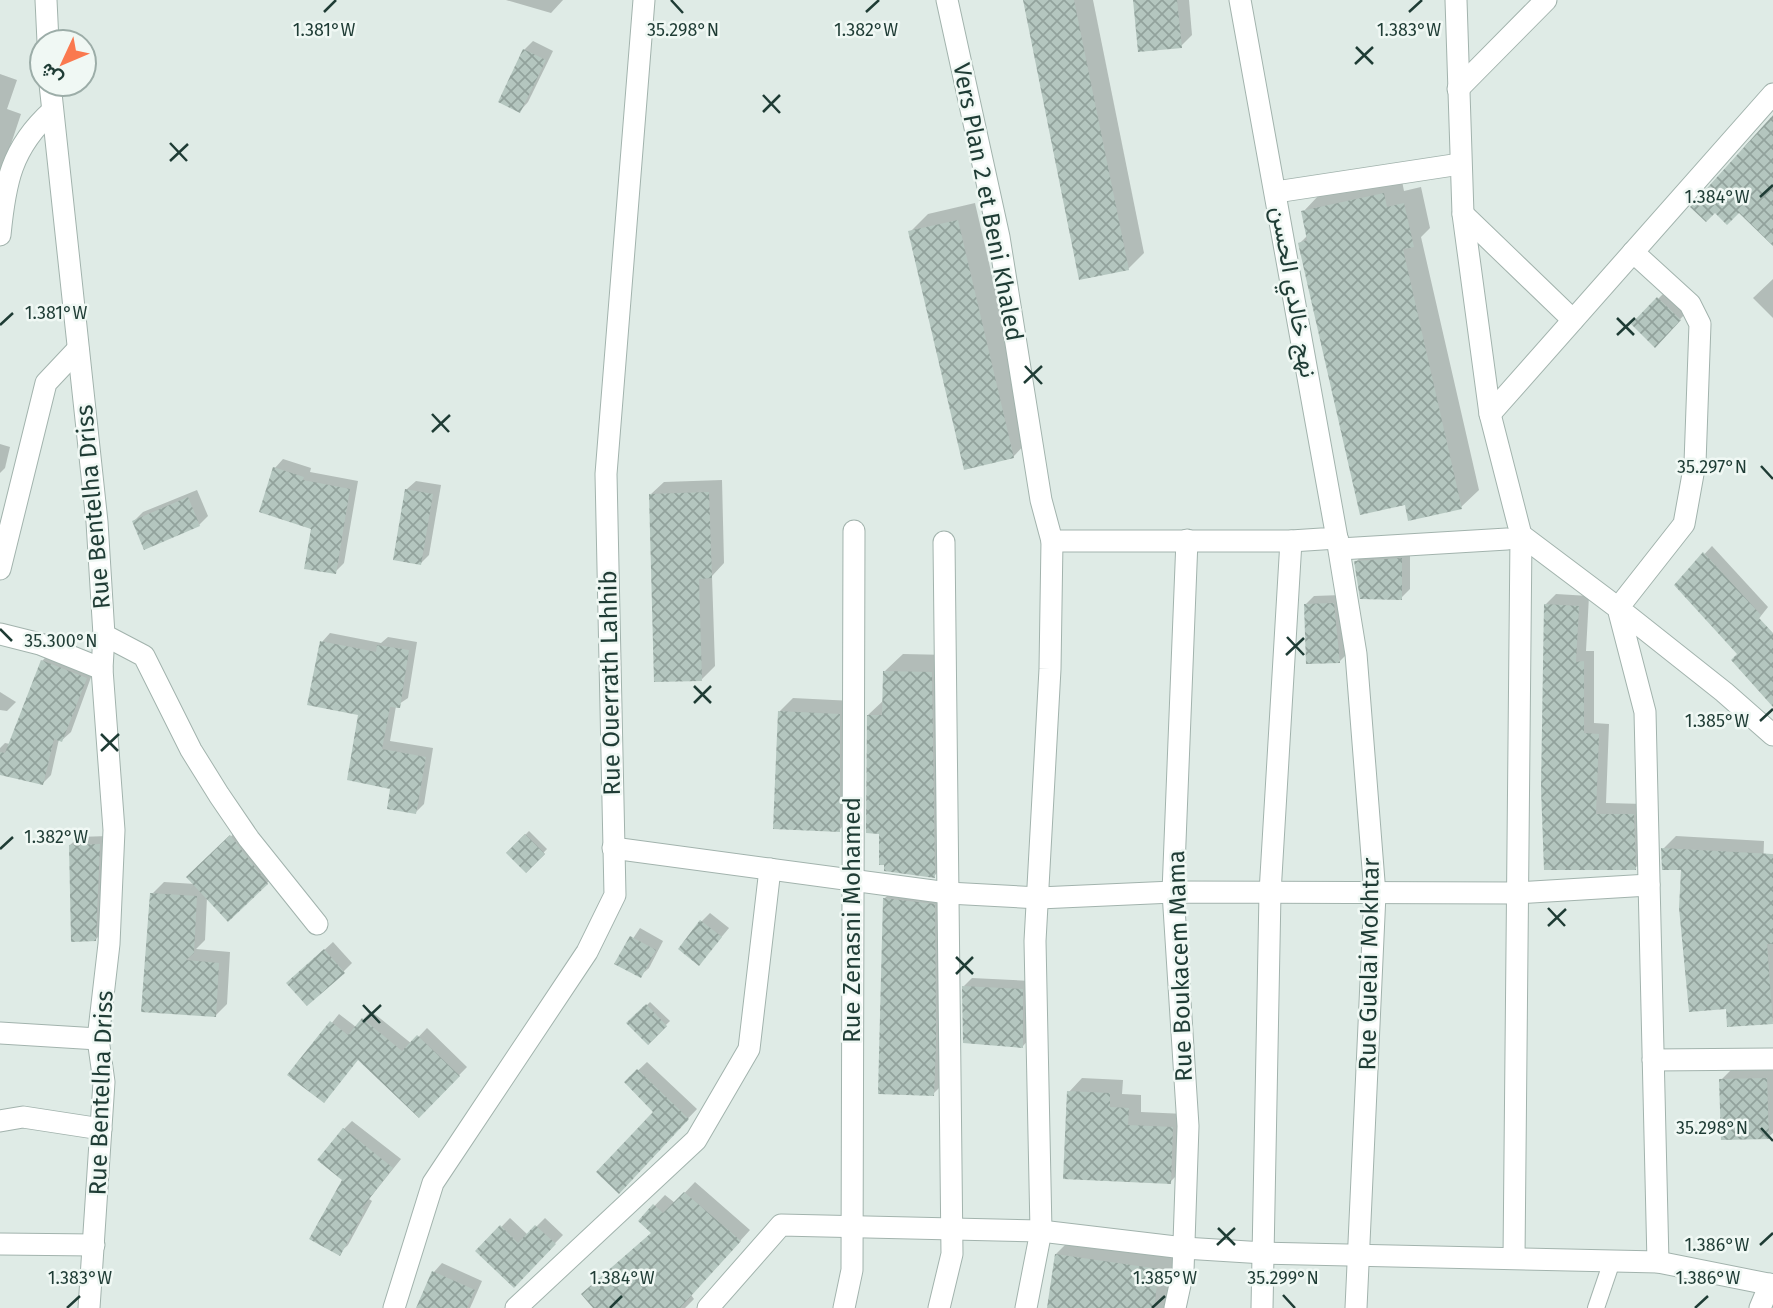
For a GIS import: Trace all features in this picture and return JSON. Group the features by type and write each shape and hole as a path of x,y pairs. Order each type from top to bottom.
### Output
{"street":[{"path":"46,0 47,28"},
{"name":"Rue Ouerrath Lahhib","path":"394,1308 433,1183 587,952 615,894 606,474 644,0"},
{"name":"Vers Plan 2 et Beni Khaled","path":"947,0 999,237 1041,500 1052,541"},
{"name":"نهج خالدي الحسن","path":"1241,0 1337,538"},
{"path":"1455,0 1463,215 1490,414 1514,537 1517,893 1514,1258"},
{"path":"1458,89 1546,0"},
{"path":"1490,414 1773,94"},
{"name":"Rue Bentelha Driss","path":"51,98 97,522 103,635 102,669 114,830 109,944 98,1039 104,1082 89,1308"},
{"path":"0,236 4,190 28,132 52,111"},
{"path":"1276,192 1460,164"},
{"path":"1463,215 1573,320"},
{"path":"1618,608 1684,524 1695,463 1700,324 1690,304 1633,252"},
{"path":"0,569 46,383 78,349"},
{"name":"Rue Zenasni Mohamed","path":"844,1308 852,1270 854,531"},
{"path":"1027,1308 1041,1231 1035,941 1039,898 1052,541 1291,541 1337,538 1340,549 1514,537 1618,608 1724,692 1773,735"},
{"name":"Rue Guelai Mokhtar","path":"1337,538 1356,654 1375,894 1356,1308"},
{"name":"Rue Boukacem Mama","path":"1175,1308 1184,1271 1188,1126 1173,892 1188,540"},
{"path":"1262,1308 1270,893 1291,541"},
{"path":"939,1308 952,1254 944,542"},
{"path":"1618,608 1645,712 1658,1262"},
{"path":"0,634 40,644 102,669"},
{"path":"103,635 144,656 191,750 219,795 249,839 317,924"},
{"path":"613,848 948,893 1039,898 1173,892 1517,893 1649,885"},
{"path":"516,1308 696,1140 749,1049 770,869"},
{"path":"0,1033 98,1039"},
{"path":"1653,1060 1773,1059"},
{"path":"0,1121 23,1117 101,1129"},
{"path":"708,1308 782,1226 852,1225 1041,1231 1184,1248 1264,1253 1658,1262 1772,1285 1760,1308"},
{"path":"0,1244 94,1245"}],"lane":[{"path":"1596,1308 1612,1261"}],"building":[{"path":"1023,0 1074,0 1129,270 1079,280"},
{"path":"1133,0 1177,0 1182,48 1138,52"},
{"path":"523,49 546,60 520,113 498,102"},
{"path":"1773,115 1773,246 1739,213 1727,225 1715,213 1706,222 1690,207"},
{"path":"1384,193 1387,207 1404,203 1414,247 1403,249 1462,509 1408,521 1405,505 1360,515 1298,243 1307,240 1301,211"},
{"path":"958,220 1014,458 964,470 908,231"},
{"path":"1657,297 1681,320 1655,348 1631,324"},
{"path":"273,467 304,477 303,480 350,489 336,574 304,569 311,529 259,512"},
{"path":"405,489 433,494 421,565 393,560"},
{"path":"709,492 712,578 699,579 702,681 654,682 649,494"},
{"path":"188,497 200,526 144,550 132,521"},
{"path":"1703,552 1761,615 1759,618 1773,633 1773,707 1731,660 1737,654 1674,585"},
{"path":"1402,558 1402,600 1360,599 1354,561"},
{"path":"1334,603 1340,663 1306,664 1304,604"},
{"path":"1544,604 1579,606 1576,662 1584,661 1584,733 1599,734 1596,814 1634,814 1636,870 1544,870 1541,788"},
{"path":"320,641 376,652 377,645 409,650 400,708 390,707 382,749 426,757 416,814 387,809 390,789 347,780 358,715 307,705"},
{"path":"41,660 87,678 62,742 54,739 43,785 0,775 0,752 5,753"},
{"path":"883,671 932,672 935,878 884,871 884,865 879,865 879,834 866,833 867,715 882,715"},
{"path":"778,711 840,714 840,832 773,829"},
{"path":"525,834 545,854 526,873 506,853"},
{"path":"230,835 268,884 228,922 186,877"},
{"path":"100,844 96,941 71,942 69,845"},
{"path":"1661,848 1773,854 1773,944 1767,944 1773,1024 1727,1027 1726,1009 1689,1012 1679,908 1681,870 1662,870"},
{"path":"150,893 197,896 194,953 186,960 219,963 216,1017 141,1012"},
{"path":"883,898 935,904 934,1096 878,1094"},
{"path":"700,920 722,937 699,966 678,949"},
{"path":"630,936 656,950 641,978 614,964"},
{"path":"324,949 345,973 307,1006 286,983"},
{"path":"962,986 1023,989 1023,1048 963,1043"},
{"path":"646,1004 667,1026 648,1045 626,1023"},
{"path":"362,1018 402,1051 417,1035 460,1076 419,1118 358,1060 324,1103 287,1075 330,1021 348,1035"},
{"path":"637,1069 689,1119 619,1194 596,1172 653,1112 624,1082"},
{"path":"1767,1078 1769,1139 1721,1140 1719,1079"},
{"path":"1067,1091 1110,1093 1110,1107 1129,1108 1128,1125 1173,1127 1171,1184 1063,1179"},
{"path":"343,1128 393,1168 362,1208 365,1210 340,1256 309,1239 342,1180 317,1160"},
{"path":"684,1192 741,1241 680,1308 593,1308 581,1294 651,1233 638,1221 653,1204 663,1213"},
{"path":"500,1225 518,1243 535,1225 556,1244 514,1288 475,1251"},
{"path":"1055,1254 1159,1269 1154,1308 1047,1308"},
{"path":"432,1271 475,1290 467,1308 416,1308"}]}
